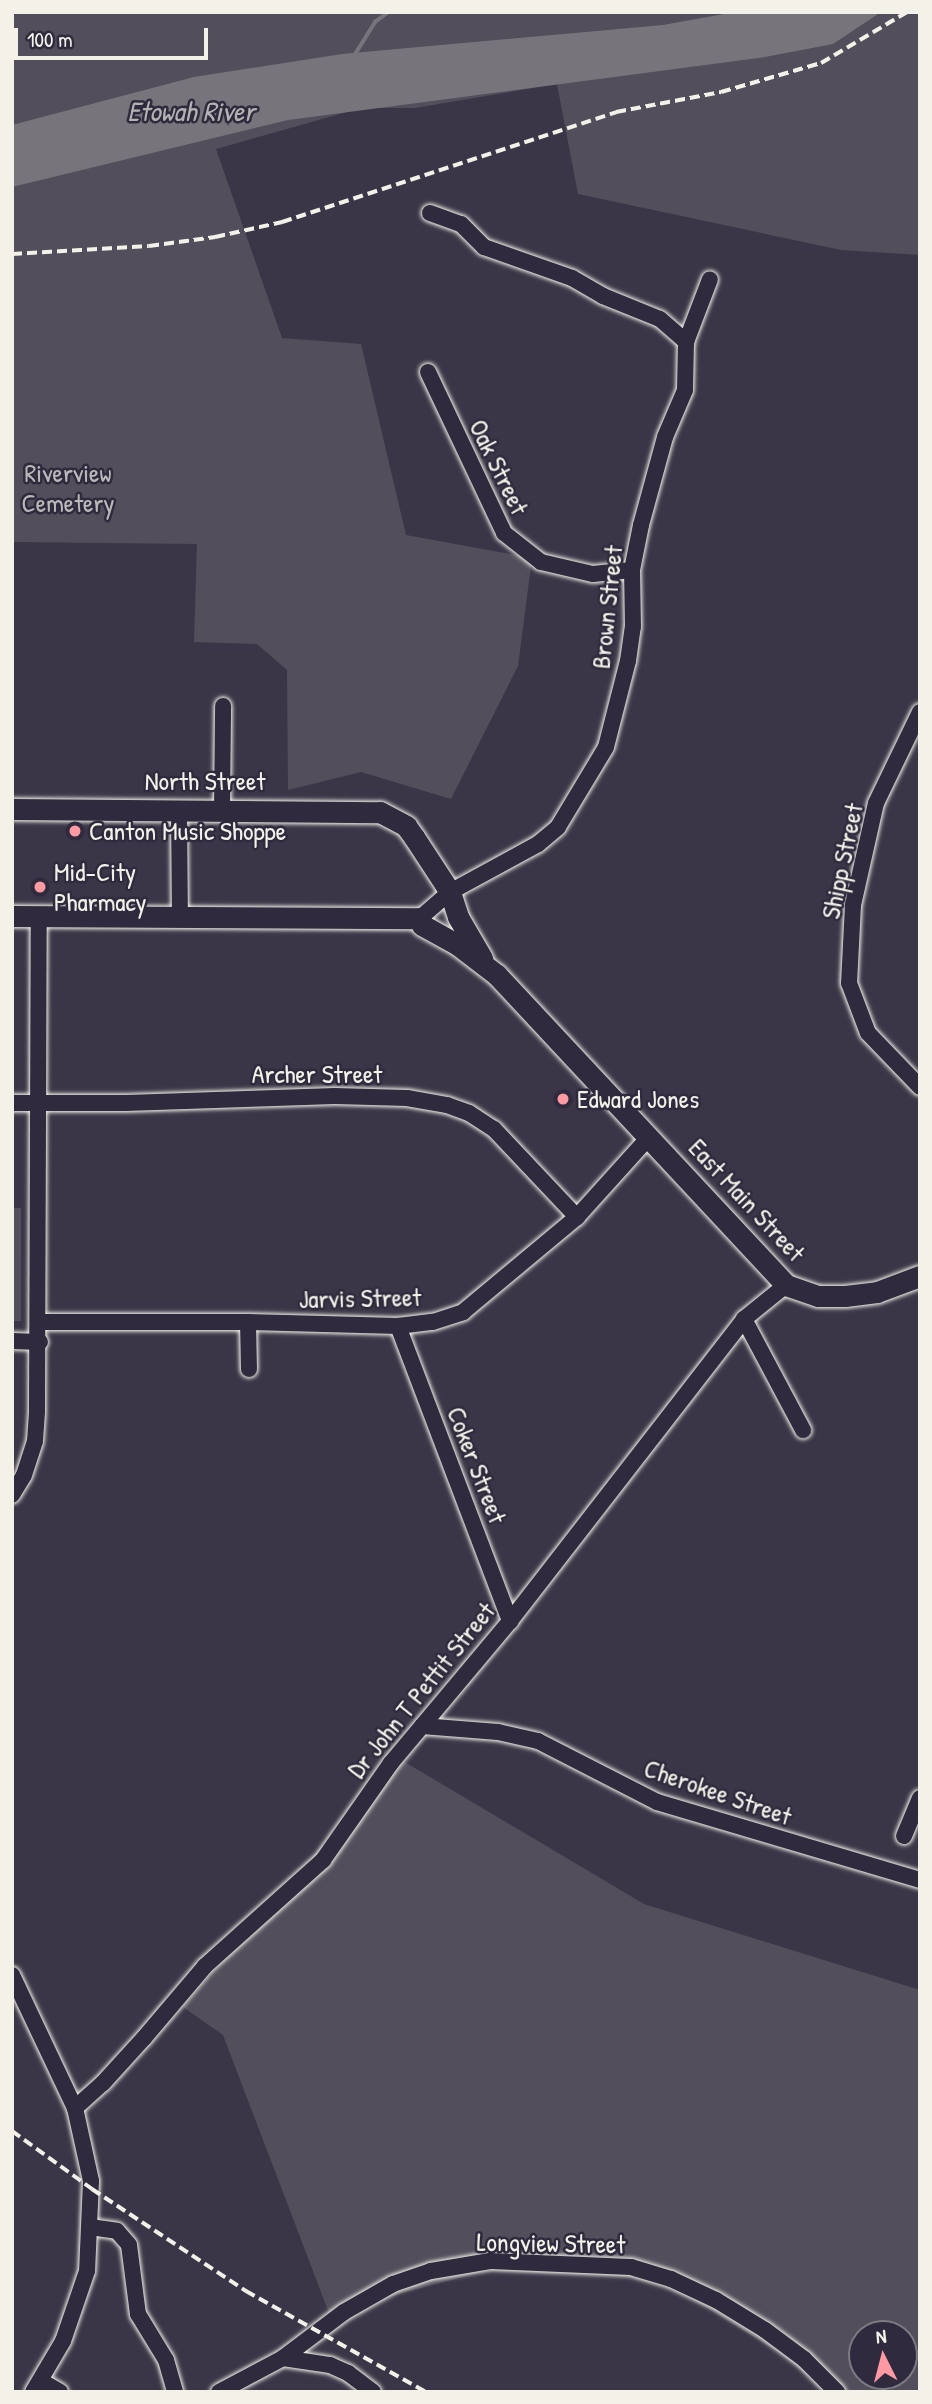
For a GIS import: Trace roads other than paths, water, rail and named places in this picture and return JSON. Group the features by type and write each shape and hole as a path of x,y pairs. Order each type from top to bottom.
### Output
{"main road":[{"name":"North Street","path":"12,809 369,810 396,819"},
{"name":"East Main Street","path":"396,819 410,831 450,892 458,918 484,963 650,1136 786,1285 818,1296 845,1296 877,1292 920,1276"},
{"path":"12,916 420,918"},
{"name":"East Main Street","path":"420,918 422,925 484,963"}],"street":[{"path":"430,214 461,225 484,247 572,278 603,296 660,318 686,342"},
{"name":"Brown Street","path":"450,892 538,844 558,827 606,747 628,661 633,627 632,570 655,469 685,390 686,342 710,279"},
{"name":"Oak Street","path":"428,372 504,533 541,562 593,574 632,570"},
{"path":"222,810 223,706"},
{"name":"Shipp Street","path":"920,712 876,803 853,905 849,983 868,1033 920,1087"},
{"path":"179,809 180,918"},
{"path":"420,918 450,892"},
{"path":"12,1494 24,1475 35,1441 40,1342 39,916"},
{"name":"Archer Street","path":"12,1103 126,1103 335,1096 407,1098 447,1105 469,1113 494,1129 577,1217"},
{"name":"Jarvis Street","path":"40,1322 248,1322 398,1326 433,1322 463,1312 577,1217 650,1136"},
{"name":"Dr John T Pettit Street","path":"75,2108 120,2065 205,1966 323,1860 391,1763 509,1621 744,1319 786,1285"},
{"path":"744,1319 803,1430"},
{"path":"248,1322 249,1369"},
{"name":"Coker Street","path":"398,1326 509,1621"},
{"path":"12,1341 40,1342"},
{"name":"Cherokee Street","path":"422,1726 498,1732 538,1741 657,1802 920,1880"},
{"path":"904,1836 920,1798"},
{"path":"12,1975 75,2108 91,2181 87,2271 63,2341 37,2386 60,2392"},
{"path":"90,2227 117,2231 129,2245 138,2314 166,2360 175,2392"},
{"name":"Longview Street","path":"219,2392 284,2358 357,2304 393,2284 431,2271 491,2261 631,2267 671,2279 716,2300 804,2359 837,2392"},
{"path":"284,2358 330,2365 348,2373 373,2392"}],"water":[{"name":"Etowah River","path":"735,12 881,12 833,44 765,57 288,120 12,187 12,125 194,77 342,54 663,25"}],"waterway":[{"path":"354,56 375,22 389,12"}],"railway":[{"path":"12,254 149,246 215,237 282,222 616,112 721,92 821,63 907,12"},
{"path":"12,2131 92,2189 246,2291 426,2392"}],"place":[{"name":"Canton Music Shoppe","path":"75,831"},
{"name":"Mid-City Pharmacy","path":"40,887"},
{"name":"Edward Jones","path":"563,1099"}],"park label":[{"name":"Riverview Cemetery","path":"68,488"}]}
